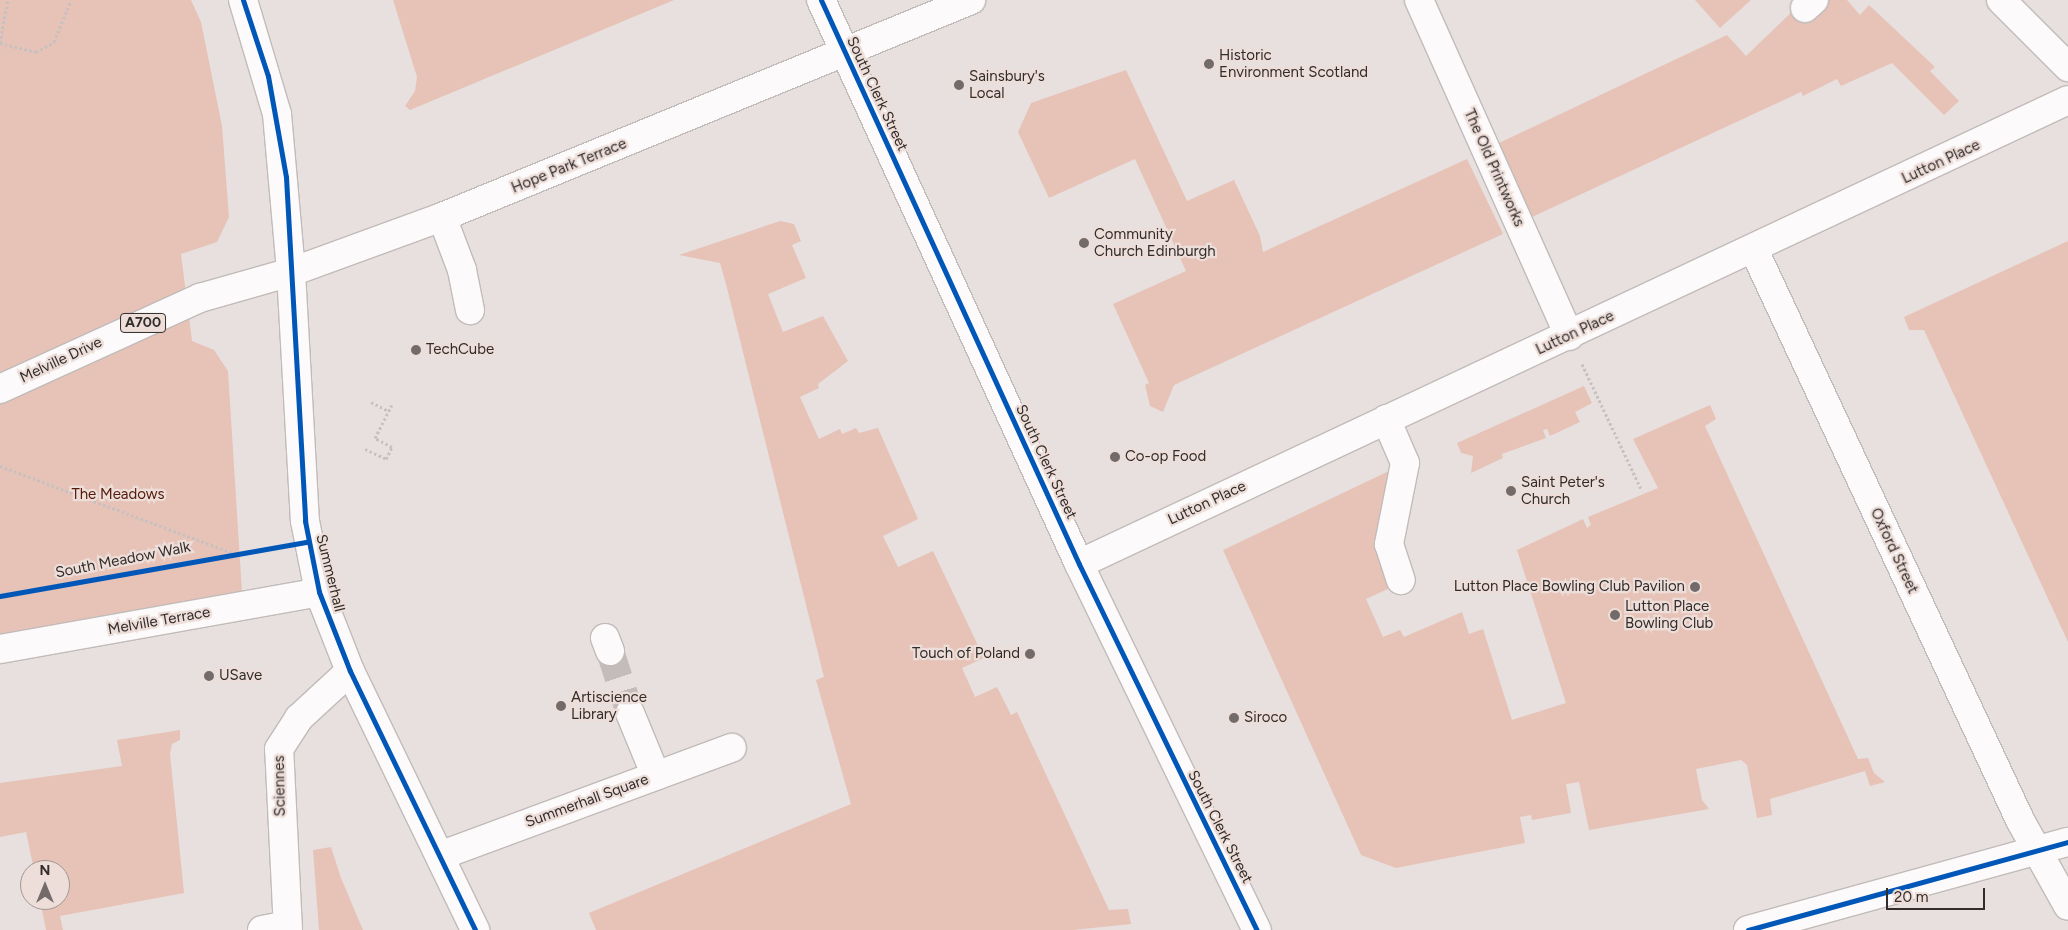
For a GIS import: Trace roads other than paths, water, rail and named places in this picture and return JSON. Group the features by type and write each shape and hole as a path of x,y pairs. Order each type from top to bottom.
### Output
{"street":[{"name":"Summerhall","path":"243,0 277,114 291,272 305,520 319,592 350,671 442,855 475,930"},
{"name":"South Clerk Street","path":"821,0 1079,564 1257,930"},
{"name":"Hope Park Terrace","path":"291,272 442,217 846,54 971,0"},
{"name":"The Old Printworks","path":"1419,0 1569,336"},
{"path":"2001,0 2068,67"},
{"name":"Lutton Place","path":"1079,564 1386,419 1754,250 2068,100"},
{"path":"442,217 462,270 470,310"},
{"name":"Oxford Street","path":"1754,250 2036,851 2068,906"},
{"name":"Melville Drive","path":"0,389 200,298 291,272"},
{"path":"1386,419 1405,463 1389,544 1401,580"},
{"name":"Melville Terrace","path":"0,649 319,592"},
{"name":"Sciennes","path":"279,928 279,749 299,718 350,671"},
{"path":"630,713 656,776"},
{"name":"Summerhall Square","path":"442,855 732,748"},
{"path":"1748,930 2068,842"}],"tunnel":[{"path":"610,651 630,713"}],"place":[{"name":"Historic Environment Scotland","path":"1209,64"},
{"name":"Sainsbury's Local","path":"959,85"},
{"name":"Community Church Edinburgh","path":"1084,243"},
{"name":"TechCube","path":"416,350"},
{"name":"Co-op Food","path":"1115,457"},
{"name":"Saint Peter's Church","path":"1511,491"},
{"name":"Lutton Place Bowling Club Pavilion","path":"1695,587"},
{"name":"Lutton Place Bowling Club","path":"1615,615"},
{"name":"Touch of Poland","path":"1030,654"},
{"name":"USave","path":"209,676"},
{"name":"Artiscience Library","path":"561,706"},
{"name":"Siroco","path":"1234,718"}],"park label":[{"name":"The Meadows","path":"118,495"}]}
